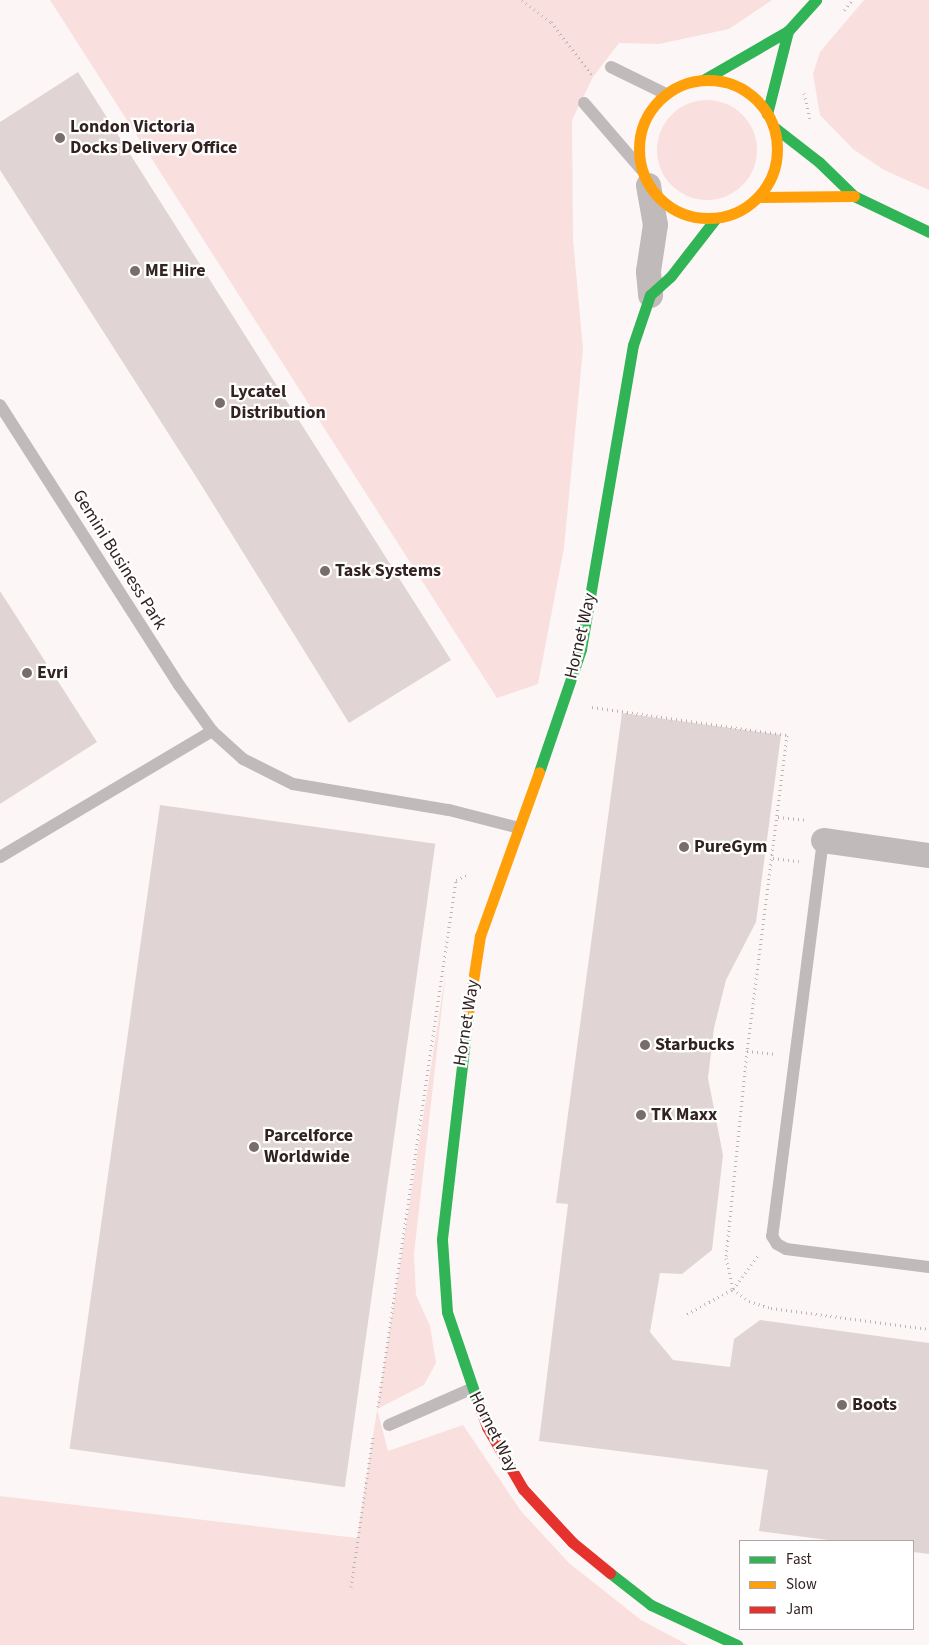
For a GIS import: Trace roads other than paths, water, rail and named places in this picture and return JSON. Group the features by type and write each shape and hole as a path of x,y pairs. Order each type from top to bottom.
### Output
{"street":[{"path":"774,127 775,165 758,197 739,211 716,218 690,216 666,204 645,177 638,152 645,120 666,94 684,84 703,80 788,31 816,0"},
{"path":"767,114 788,31"},
{"path":"703,80 740,88 755,99 767,114 774,127 819,162 854,196 929,232"},
{"name":"Hornet Way","path":"645,177 655,224 648,271 650,295"},
{"path":"758,197 854,196"},
{"name":"Hornet Way","path":"716,218 671,276 650,295 640,319 624,382 590,607 565,702 519,828 507,855 480,936 468,1007 442,1240 447,1312 471,1389 503,1457 523,1489 550,1520 651,1605 737,1645"},
{"path":"823,840 929,855"}],"lane":[{"path":"610,67 666,94"},
{"path":"584,103 645,177"},
{"name":"Gemini Business Park","path":"0,405 149,639 212,731 243,760 293,784 449,810 519,828"},
{"path":"0,857 212,731"},
{"path":"823,840 772,1236 777,1244 786,1249 929,1267"},
{"path":"389,1426 471,1389"}],"place":[{"name":"London Victoria Docks Delivery Office","path":"60,138"},
{"name":"ME Hire","path":"135,271"},
{"name":"Lycatel Distribution","path":"220,403"},
{"name":"Task Systems","path":"325,571"},
{"name":"Evri","path":"27,673"},
{"name":"PureGym","path":"684,847"},
{"name":"Starbucks","path":"645,1045"},
{"name":"TK Maxx","path":"641,1115"},
{"name":"Parcelforce Worldwide","path":"254,1147"},
{"name":"Boots","path":"842,1405"}]}
